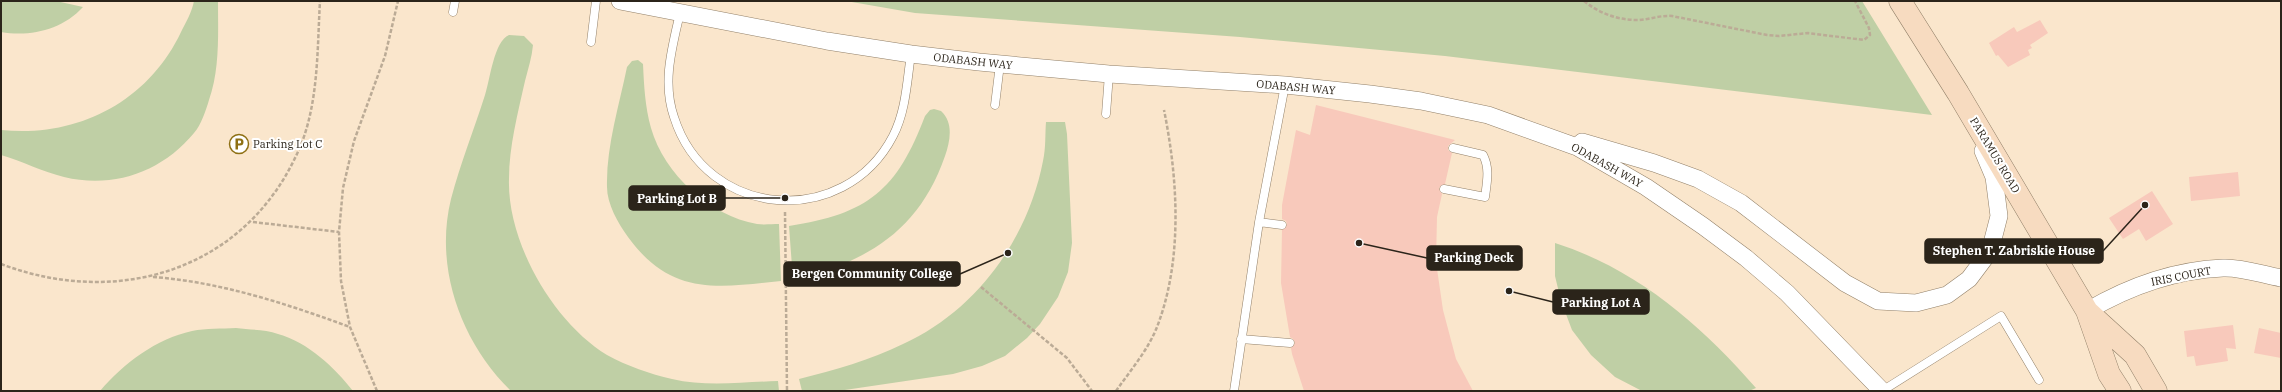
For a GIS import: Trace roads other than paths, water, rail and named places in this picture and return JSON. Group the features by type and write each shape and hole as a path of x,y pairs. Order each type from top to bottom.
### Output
{"main road":[{"name":"PARAMUS ROAD","path":"1900,1 1958,93 2087,311 2109,374 2120,391"},
{"name":"PARAMUS ROAD","path":"2087,311 2134,355 2156,391"}],"street":[{"name":"ODABASH WAY","path":"620,1 827,41 911,54 1109,74 1285,85 1420,101 1488,115 1578,147 1652,191 1746,258 1787,293 1882,391"},
{"path":"1488,115 1654,163 1698,179 1741,203 1845,283 1878,302 1916,304 1947,295 1969,279 1990,251 1999,216 1994,177 1958,93"},
{"name":"IRIS COURT","path":"2087,311 2112,296 2145,282 2186,274 2224,268 2281,278"},
{"path":"1857,364 1868,391"}],"lane":[{"path":"453,12 456,1"},
{"path":"591,42 596,1"},
{"path":"680,13 668,62 673,116 683,140 696,159 715,177 740,192 768,200 796,201 826,195 857,180 878,159 893,135 904,106 911,54"},
{"path":"995,105 1000,64"},
{"path":"1106,114 1109,74"},
{"path":"1234,391 1259,222 1285,85"},
{"path":"1444,189 1484,197 1488,173 1487,163 1483,154 1453,148"},
{"path":"1259,222 1282,224"},
{"path":"1882,391 2001,316 2039,380"},
{"path":"1241,339 1290,343"}],"place":[{"name":"Parking Lot C","path":"239,144"},
{"name":"Parking Lot B","path":"785,198"},
{"name":"Stephen T. Zabriskie House","path":"2145,205"},
{"name":"Parking Deck","path":"1359,243"},
{"name":"Bergen Community College","path":"1008,253"},
{"name":"Parking Lot A","path":"1509,291"}]}
